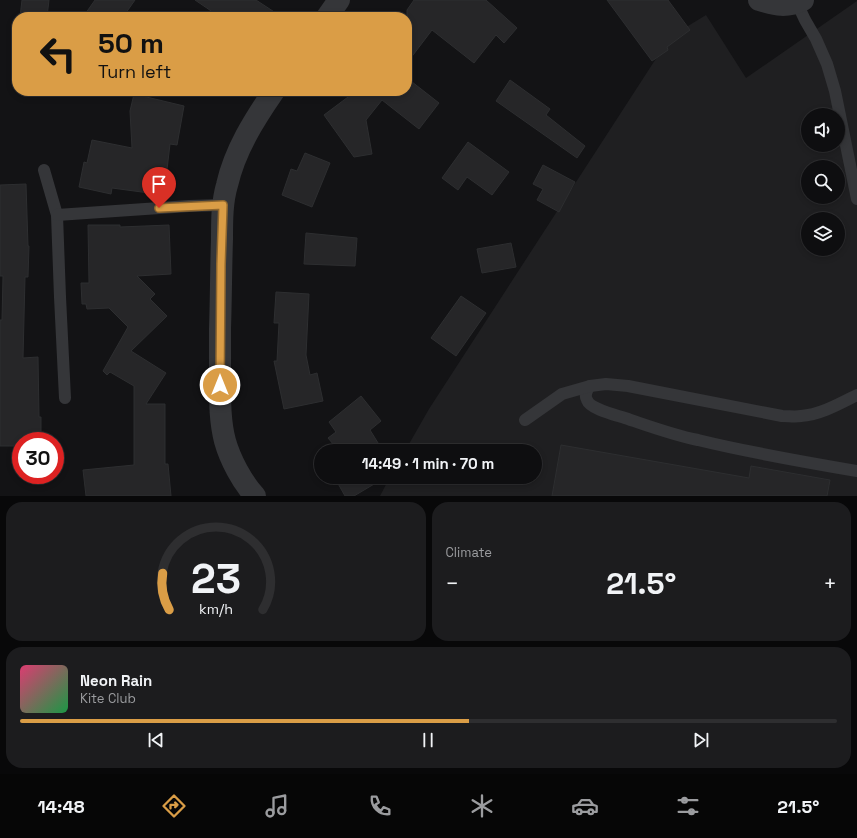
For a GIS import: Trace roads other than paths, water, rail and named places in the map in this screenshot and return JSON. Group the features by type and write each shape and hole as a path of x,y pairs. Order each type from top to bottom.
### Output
{"street":[{"path":"331,12 339,0"},
{"path":"759,0 785,6 800,1"},
{"path":"255,496 248,488 232,459 225,441 222,426 220,400 220,328 223,205 226,185 233,164 247,133 270,96"}],"lane":[{"path":"800,1 806,20 824,58 835,91 857,199"},
{"path":"44,170 57,215 65,398"},
{"path":"57,215 223,205"},
{"path":"525,420 562,394 590,386 606,384 628,386 782,416 802,416 815,413 857,395"},
{"path":"590,386 586,393 586,400 591,405 647,426 696,440 792,460 857,471"}]}
